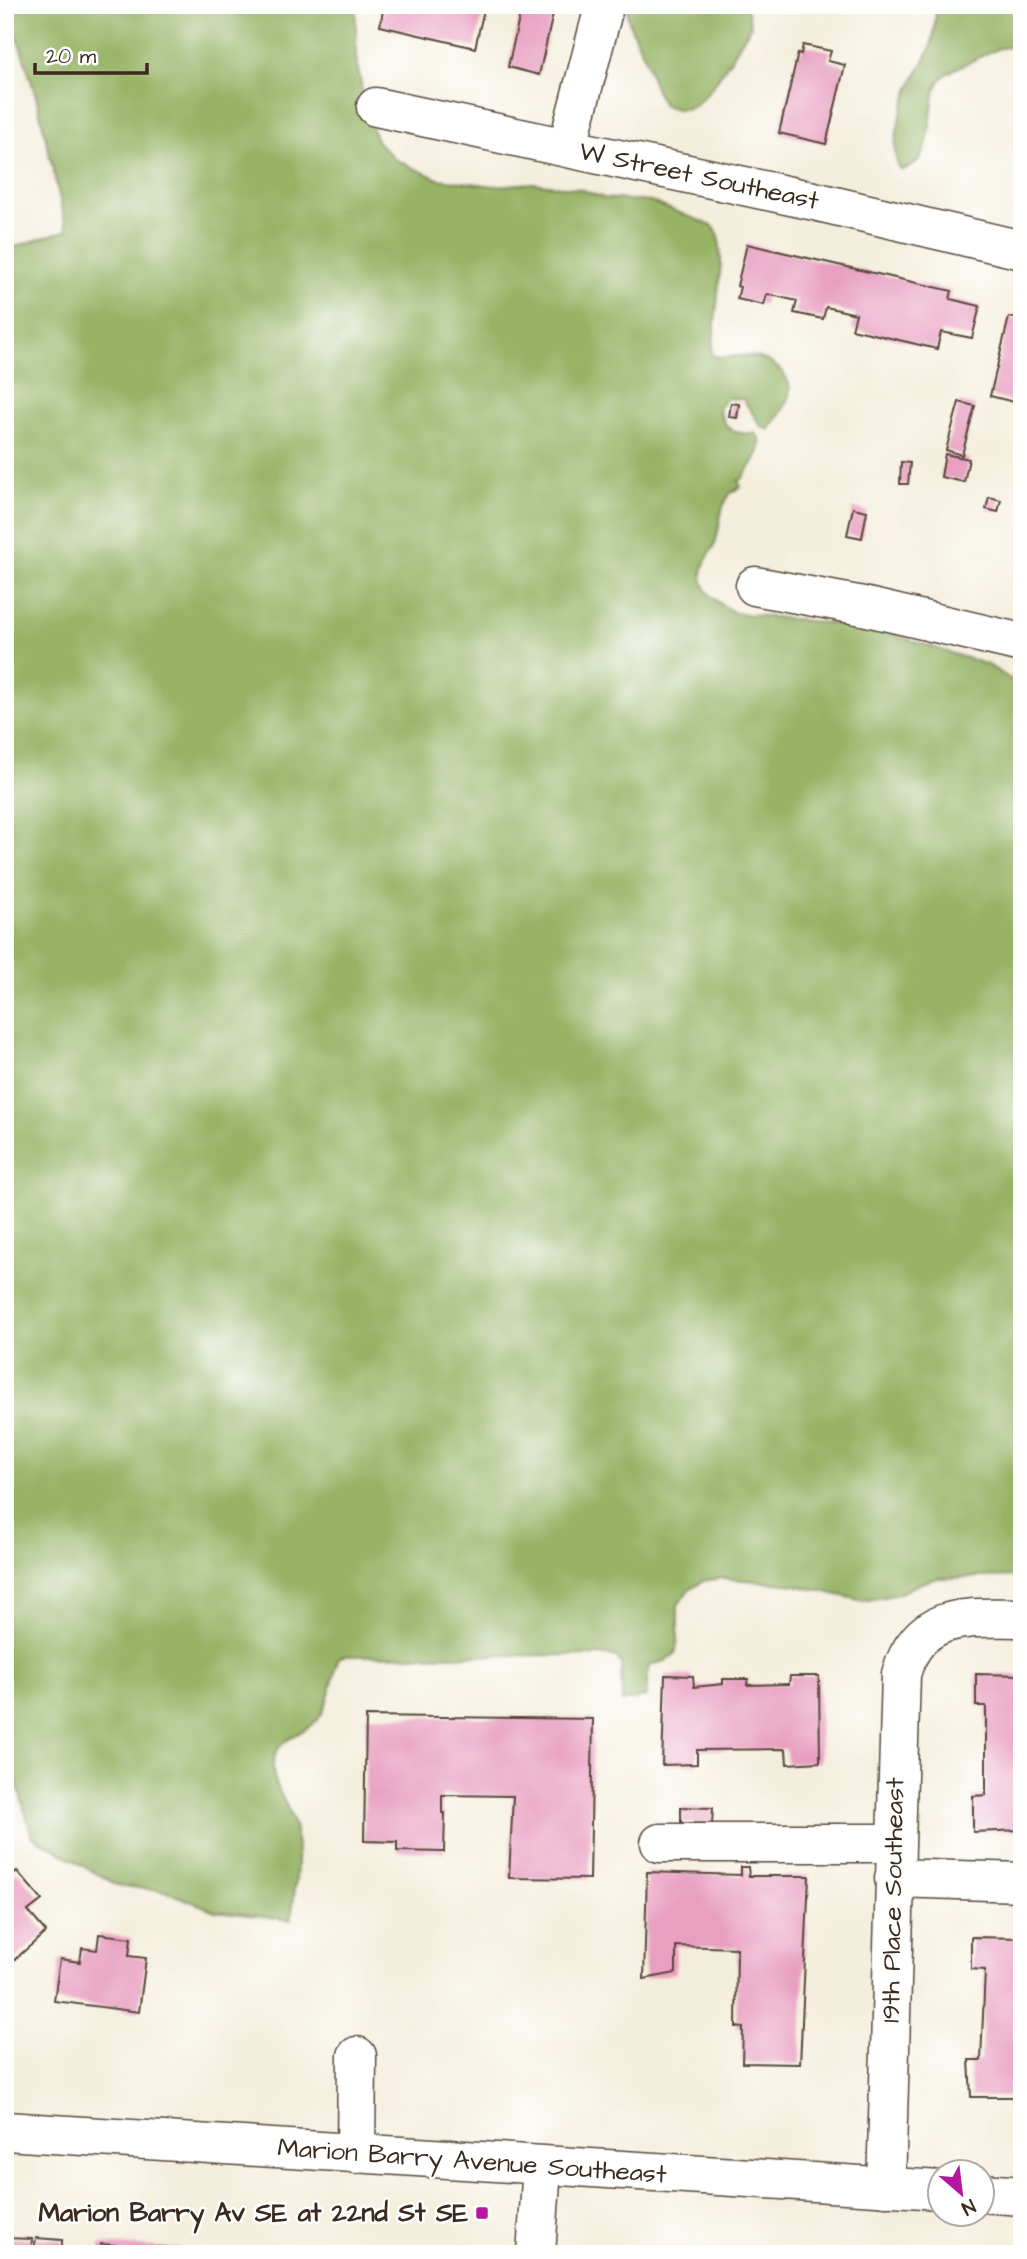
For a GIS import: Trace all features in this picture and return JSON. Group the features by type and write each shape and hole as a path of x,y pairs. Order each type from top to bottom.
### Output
{"street":[{"path":"566,148 603,11"},
{"name":"W Street Southeast","path":"376,107 814,201 1022,249"},
{"path":"755,586 863,606 1022,643"},
{"name":"19th Place Southeast","path":"886,2187 901,1674 914,1646 936,1627 958,1618 1022,1618"},
{"path":"660,1843 894,1861 1022,1882"},
{"path":"356,2154 357,2056"},
{"name":"Marion Barry Avenue Southeast","path":"5,2132 926,2189"},
{"path":"536,2254 542,2166"},
{"path":"996,2194 1022,2196"}],"green space":[{"path":"7,5 356,5 356,56 367,118 378,142 396,160 438,179 495,186 533,183 580,189 604,198 652,202 713,226 719,235 721,262 712,355 758,357 779,368 790,388 786,405 769,430 761,426 743,399 726,398 719,409 723,421 730,429 741,433 754,433 759,437 760,448 743,478 738,481 741,487 731,493 724,505 716,540 702,572 708,592 735,613 873,628 988,665 1022,689 1022,1576 938,1578 898,1594 864,1601 795,1585 722,1578 703,1581 688,1591 678,1605 678,1640 675,1654 665,1661 649,1665 646,1697 622,1702 621,1664 618,1658 611,1655 342,1656 338,1659 321,1715 316,1722 280,1746 273,1763 274,1777 292,1819 297,1844 291,1920 215,1911 167,1892 117,1885 32,1836 5,1742 5,250 67,230 36,96"},
{"path":"627,5 746,5 751,26 707,93 691,107 677,109 663,105 660,99 630,26"},
{"path":"939,5 1022,5 1022,49 1009,47 993,51 943,77 933,98 930,127 922,154 914,164 901,170 895,151 898,127 913,81 931,47 936,9"}],"building":[{"path":"384,5 485,5 475,48 380,26"},
{"path":"504,5 555,5 539,75 508,67 520,14 502,10"},
{"path":"803,45 831,51 828,61 845,65 826,144 779,133 798,53 801,54"},
{"path":"747,244 952,291 950,299 980,306 972,338 941,332 937,349 852,329 856,314 826,307 823,319 794,313 797,301 767,294 764,305 737,299 740,287 737,286"},
{"path":"1009,317 1022,320 1022,404 990,396"},
{"path":"959,402 975,406 962,455 946,450"},
{"path":"731,403 739,404 737,418 729,417"},
{"path":"945,454 969,459 964,482 941,477"},
{"path":"901,462 910,463 908,484 900,484"},
{"path":"989,497 1001,500 998,512 986,509"},
{"path":"853,508 867,511 862,538 847,535"},
{"path":"976,1674 1022,1675 1022,1830 973,1832 973,1796 986,1795 986,1706 976,1706"},
{"path":"665,1675 693,1676 694,1687 723,1684 723,1679 748,1679 747,1685 789,1684 790,1676 819,1676 820,1762 787,1764 786,1749 697,1750 697,1764 662,1765"},
{"path":"366,1716 593,1719 590,1879 509,1878 513,1796 442,1795 442,1813 445,1813 444,1852 397,1851 397,1842 364,1841"},
{"path":"681,1807 713,1808 712,1824 681,1823"},
{"path":"741,1867 748,1867 749,1876 809,1876 800,2064 742,2063 743,2028 736,2027 737,1948 676,1946 676,1973 644,1979 647,1872 741,1875"},
{"path":"17,1871 42,1900 28,1911 46,1932 5,1968 5,1881"},
{"path":"99,1934 131,1938 129,1956 146,1958 139,2012 54,2001 60,1959 80,1962 82,1948 97,1950"},
{"path":"971,1937 1022,1938 1022,2097 971,2097 969,2060 981,2060 985,1970 971,1969"},
{"path":"5,2238 32,2239 31,2250 34,2251 36,2238 62,2240 62,2254 5,2254"},
{"path":"100,2244 188,2249 188,2254 100,2254"}],"place":[{"name":"Marion Barry Av SE at 22nd St SE","path":"482,2213"}]}
